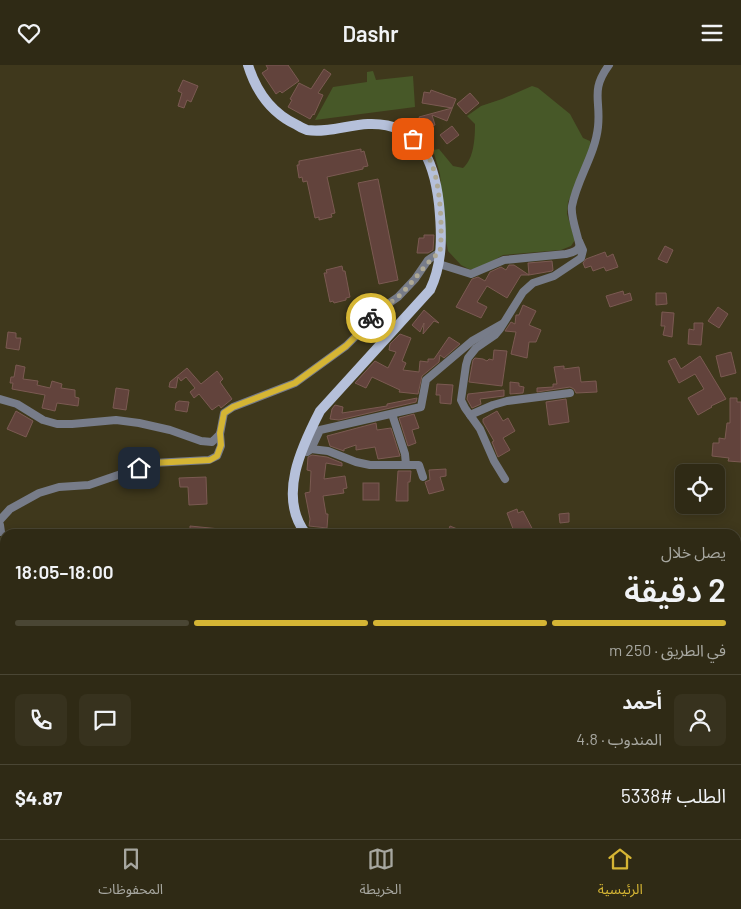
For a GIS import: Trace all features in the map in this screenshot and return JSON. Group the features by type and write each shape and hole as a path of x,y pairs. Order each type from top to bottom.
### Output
{"main road":[{"path":"248,65 258,90 268,105 290,122 306,130 328,130 367,124 388,125 400,129 423,149 430,161 437,184 440,252 436,278 430,290 320,411 309,433 293,480 294,506 302,529"}],"street":[{"path":"505,479 494,461 480,429 461,400 463,378 468,358 476,348 495,335 523,291 533,283 554,276 581,258 583,250 574,231 572,206 595,142 598,126 597,91 601,77 609,65"},
{"path":"439,264 471,274 504,260 566,254 575,251 579,247 579,241"},
{"path":"0,520 10,509 24,501 39,493 59,487 89,485 153,463 210,460 217,456 221,445 220,433 224,413 233,407 295,383 346,346 375,313 398,297 415,279 428,261 440,252"},
{"path":"299,459 310,449 320,431 421,407 426,380 472,341 504,323"},
{"path":"470,415 507,401 570,393"},
{"path":"0,399 17,404 43,420 57,424 116,420 170,430 207,442 212,442 220,433"},
{"path":"392,414 405,454 406,465"},
{"path":"310,449 328,451 356,462 370,465 419,465 423,477"}],"green space":[{"path":"373,71 376,80 413,76 415,107 315,120 333,87 367,82 367,72"},
{"path":"532,86 538,88 570,114 583,138 590,141 591,147 568,202 567,214 575,240 571,246 561,250 503,255 478,269 469,269 461,265 448,251 440,174 433,150 439,149 453,166 463,168 472,154 475,136 475,124 467,116 481,106"}],"building":[{"path":"266,65 288,65 299,81 282,93 280,91 276,94 262,73 268,69"},
{"path":"324,69 331,74 318,93 323,95 314,115 310,119 288,107 292,100 290,99 299,83 311,89"},
{"path":"183,80 198,86 191,102 187,100 184,108 178,106 182,93 178,91"},
{"path":"431,90 456,99 447,121 432,115 435,125 423,128 419,117 452,108 422,103 424,92 430,93"},
{"path":"470,93 479,103 466,114 457,104"},
{"path":"452,126 459,135 447,144 440,135"},
{"path":"361,149 361,152 364,151 368,166 363,167 363,169 327,177 335,213 331,214 332,217 319,220 319,217 315,218 307,181 303,182 302,177 299,178 297,165 299,165 299,161"},
{"path":"378,179 398,280 379,284 358,183"},
{"path":"424,235 434,235 433,250 428,253 417,253 419,238 424,238"},
{"path":"665,246 673,250 667,263 658,259"},
{"path":"605,252 607,257 613,254 618,267 606,271 604,267 593,271 591,266 585,268 583,263 586,259"},
{"path":"552,261 552,271 529,275 528,263"},
{"path":"509,265 514,265 529,275 521,275 507,298 487,286 477,302 487,307 481,318 456,307 472,279 478,277 485,281 490,272 501,267 506,270"},
{"path":"342,266 343,271 345,271 350,297 334,303 333,301 330,302 324,273 327,273 326,270"},
{"path":"623,291 624,295 630,293 632,300 610,307 606,296"},
{"path":"656,293 666,293 667,304 656,305"},
{"path":"523,305 536,311 529,325 541,330 536,342 529,342 527,358 511,354 516,332 505,331 511,322 515,324 516,315 519,315"},
{"path":"718,307 728,314 719,328 708,321"},
{"path":"424,310 439,323 434,321 423,334 424,323 420,332 412,325"},
{"path":"662,312 674,313 672,337 663,335 665,326 661,326"},
{"path":"694,323 703,323 701,345 688,344 689,329 694,330"},
{"path":"8,332 16,333 16,338 21,338 19,350 6,348"},
{"path":"400,334 411,338 402,361 406,363 403,370 419,372 420,361 428,362 428,359 434,359 449,337 460,344 444,358 440,355 439,362 422,376 418,394 399,392 400,390 372,377 366,388 355,383 375,361 388,368 396,352 389,350 390,344"},
{"path":"494,350 507,351 502,386 469,382 473,360 475,358 487,361 489,359 493,360"},
{"path":"731,352 736,373 721,377 716,356"},
{"path":"700,356 726,399 698,415 688,398 704,389 695,374 679,383 668,361 675,358 681,369"},
{"path":"16,365 25,367 23,379 38,381 37,385 50,388 52,381 62,384 61,388 75,390 75,397 79,398 78,406 57,403 55,411 42,408 45,395 12,389 11,377 14,377"},
{"path":"564,366 564,369 579,367 581,382 596,381 597,392 576,393 570,387 537,392 537,388 553,387 553,384 557,384 554,367"},
{"path":"187,368 201,384 217,371 223,379 220,382 232,399 221,408 219,405 212,410 199,394 194,398 190,392 195,388 186,377 181,381 178,377 176,388 169,387 170,382"},
{"path":"510,382 519,383 519,386 524,387 523,393 510,394"},
{"path":"437,384 453,385 451,404 440,403 440,395 436,395"},
{"path":"116,388 129,390 126,410 113,408"},
{"path":"504,390 504,396 480,399 481,404 472,408 467,399 468,394"},
{"path":"417,398 416,402 339,420 330,419 335,405 343,407 342,413 387,406 387,404"},
{"path":"730,398 737,398 737,402 741,402 741,462 728,461 729,458 712,456 713,443 719,443 719,438 725,439 727,423 730,423"},
{"path":"566,399 569,422 549,425 546,402"},
{"path":"179,401 189,402 187,412 175,410 176,403"},
{"path":"16,411 33,421 26,437 7,429"},
{"path":"497,411 503,421 508,418 515,431 503,438 510,450 498,457 492,442 494,441 483,422 483,419"},
{"path":"414,414 419,428 412,430 416,443 408,446 399,418"},
{"path":"376,423 377,430 391,428 400,456 378,459 375,447 356,450 356,445 344,449 344,451 330,446 327,436"},
{"path":"312,455 327,457 342,463 342,466 326,463 324,479 345,476 347,488 343,489 344,493 323,496 326,514 328,514 327,528 309,526 310,519 305,493 310,492 311,471 307,470 308,457"},
{"path":"446,469 446,476 440,477 444,490 429,494 425,482 430,480 429,470"},
{"path":"398,471 411,471 410,482 408,482 408,501 396,501"},
{"path":"206,477 207,504 189,505 188,487 180,487 179,478"},
{"path":"363,483 379,483 379,500 363,500"},
{"path":"517,509 518,513 523,511 532,529 513,529 507,513"},
{"path":"569,513 569,522 560,523 559,514"},
{"path":"190,526 220,529 190,529"}],"way so far":[{"path":"371,318 398,297 415,279 428,261 440,252 437,184 430,161 423,149 413,139"}],"route":[{"path":"139,468 153,463 210,460 217,456 221,445 220,433 224,413 233,407 295,383 346,346 371,318"}]}
